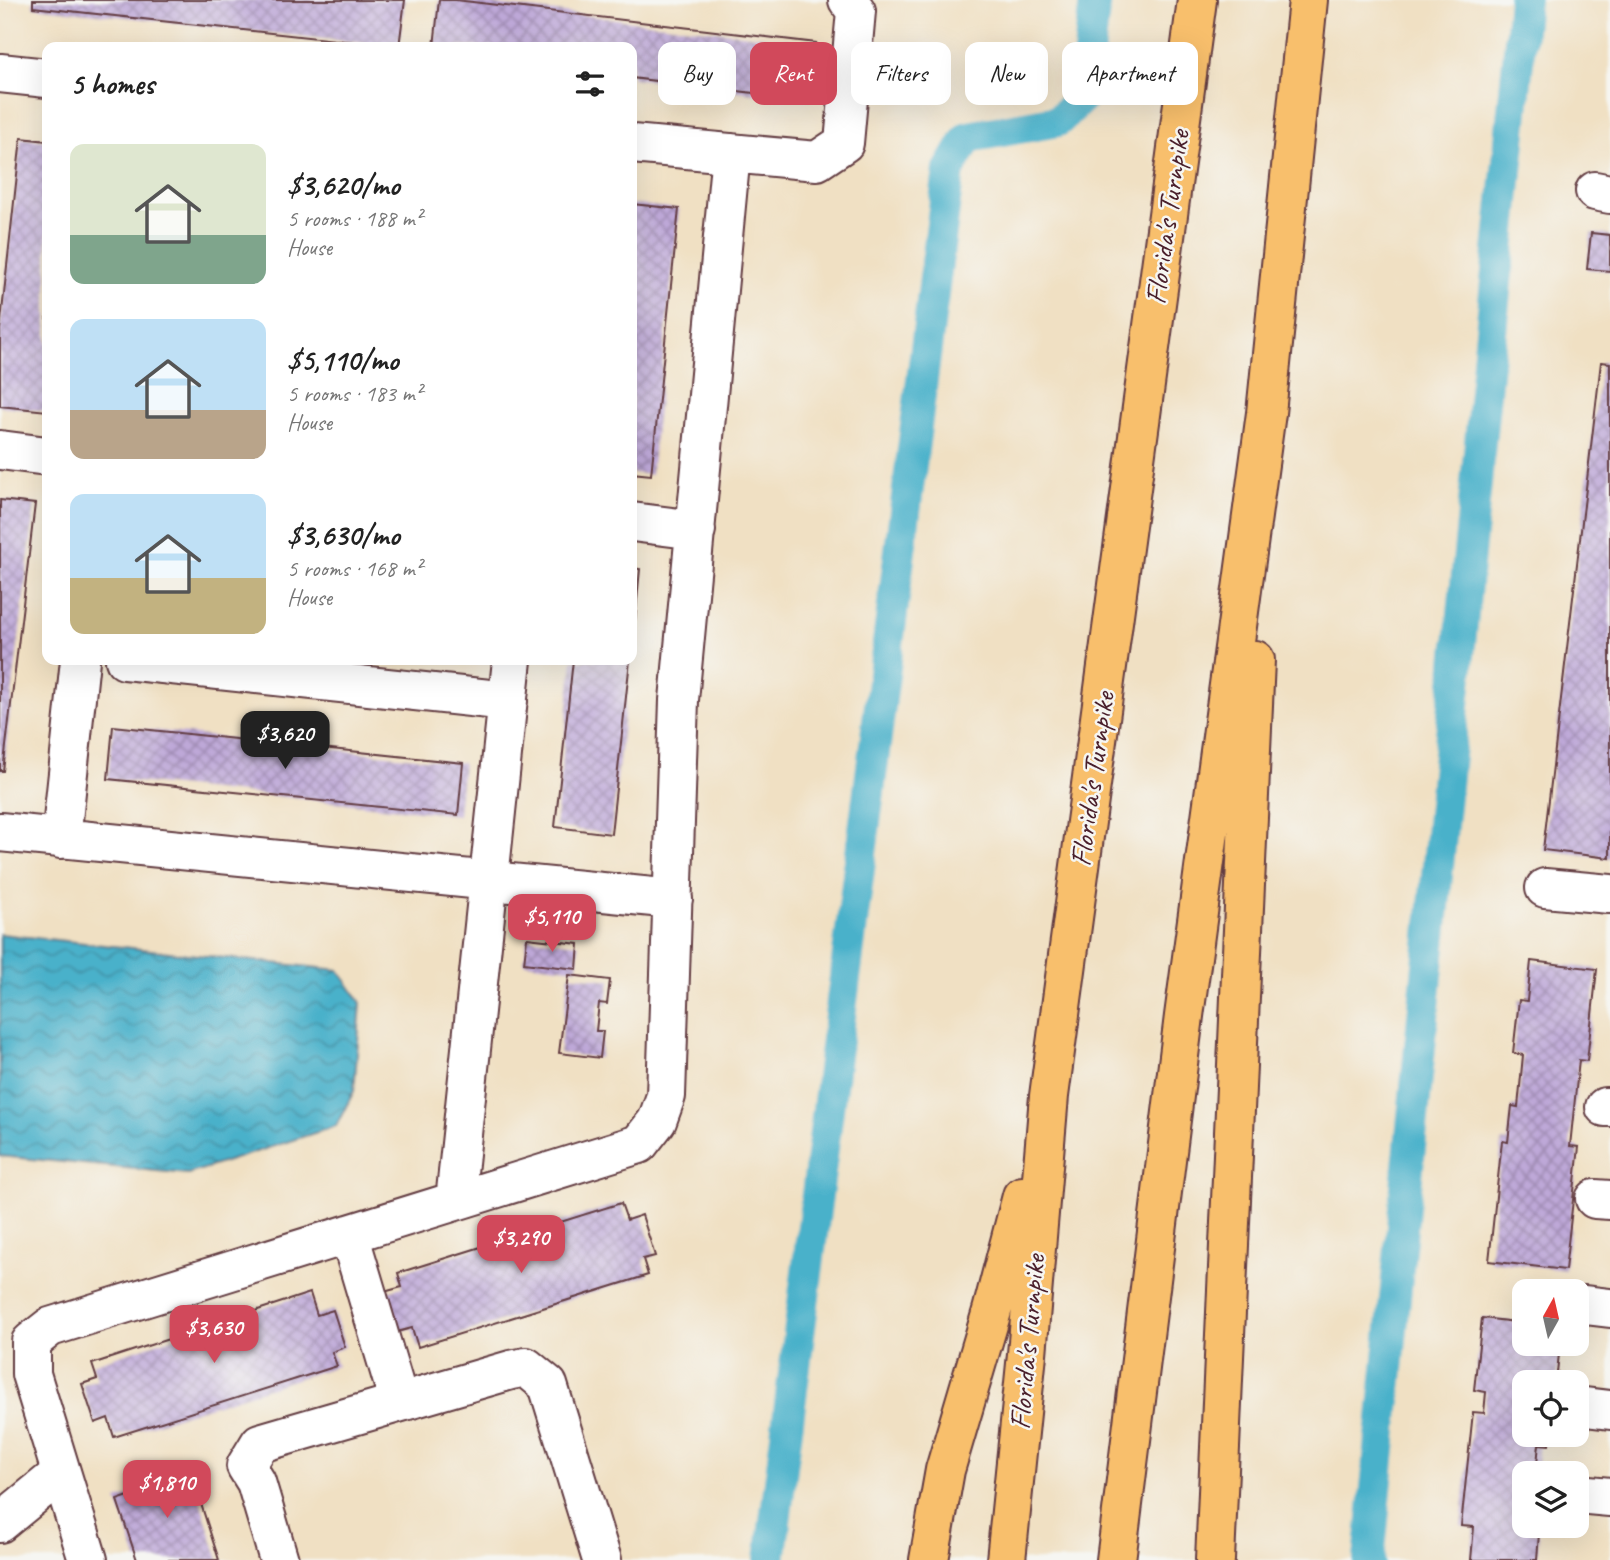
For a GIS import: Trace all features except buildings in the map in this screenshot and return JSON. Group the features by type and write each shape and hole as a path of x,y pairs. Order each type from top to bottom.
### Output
{"highway":[{"name":"Florida's Turnpike","path":"1006,1560 1049,1096 1197,0"},
{"path":"1116,1560 1181,1043 1266,413 1308,0"},
{"path":"1215,1560 1266,413"},
{"path":"929,1560 945,1469 992,1311 1049,1096"}],"lane":[{"path":"637,144 817,161 845,143 856,11 848,0"},
{"path":"0,73 42,77"},
{"path":"88,1560 31,1374 30,1342 50,1327 639,1143 657,1121 666,1096 679,700 731,153"},
{"path":"0,450 42,455"},
{"path":"637,523 696,530"},
{"path":"61,839 79,665"},
{"path":"172,665 508,701"},
{"path":"455,1201 512,665"},
{"path":"0,832 673,899"},
{"path":"1545,887 1610,894"},
{"path":"349,1234 399,1402"},
{"path":"279,1560 257,1482 246,1466 260,1443 526,1367 548,1385 602,1560"},
{"path":"1589,1407 1610,1410"},
{"path":"0,1523 61,1473"},
{"path":"1589,1495 1610,1497"}],"water":[{"path":"0,934 339,970 361,1003 354,1091 336,1126 188,1174 0,1156"}],"waterway":[{"path":"770,1560 949,170 968,137 1058,121 1084,96 1095,0"},
{"path":"1369,1560 1524,0"}]}
